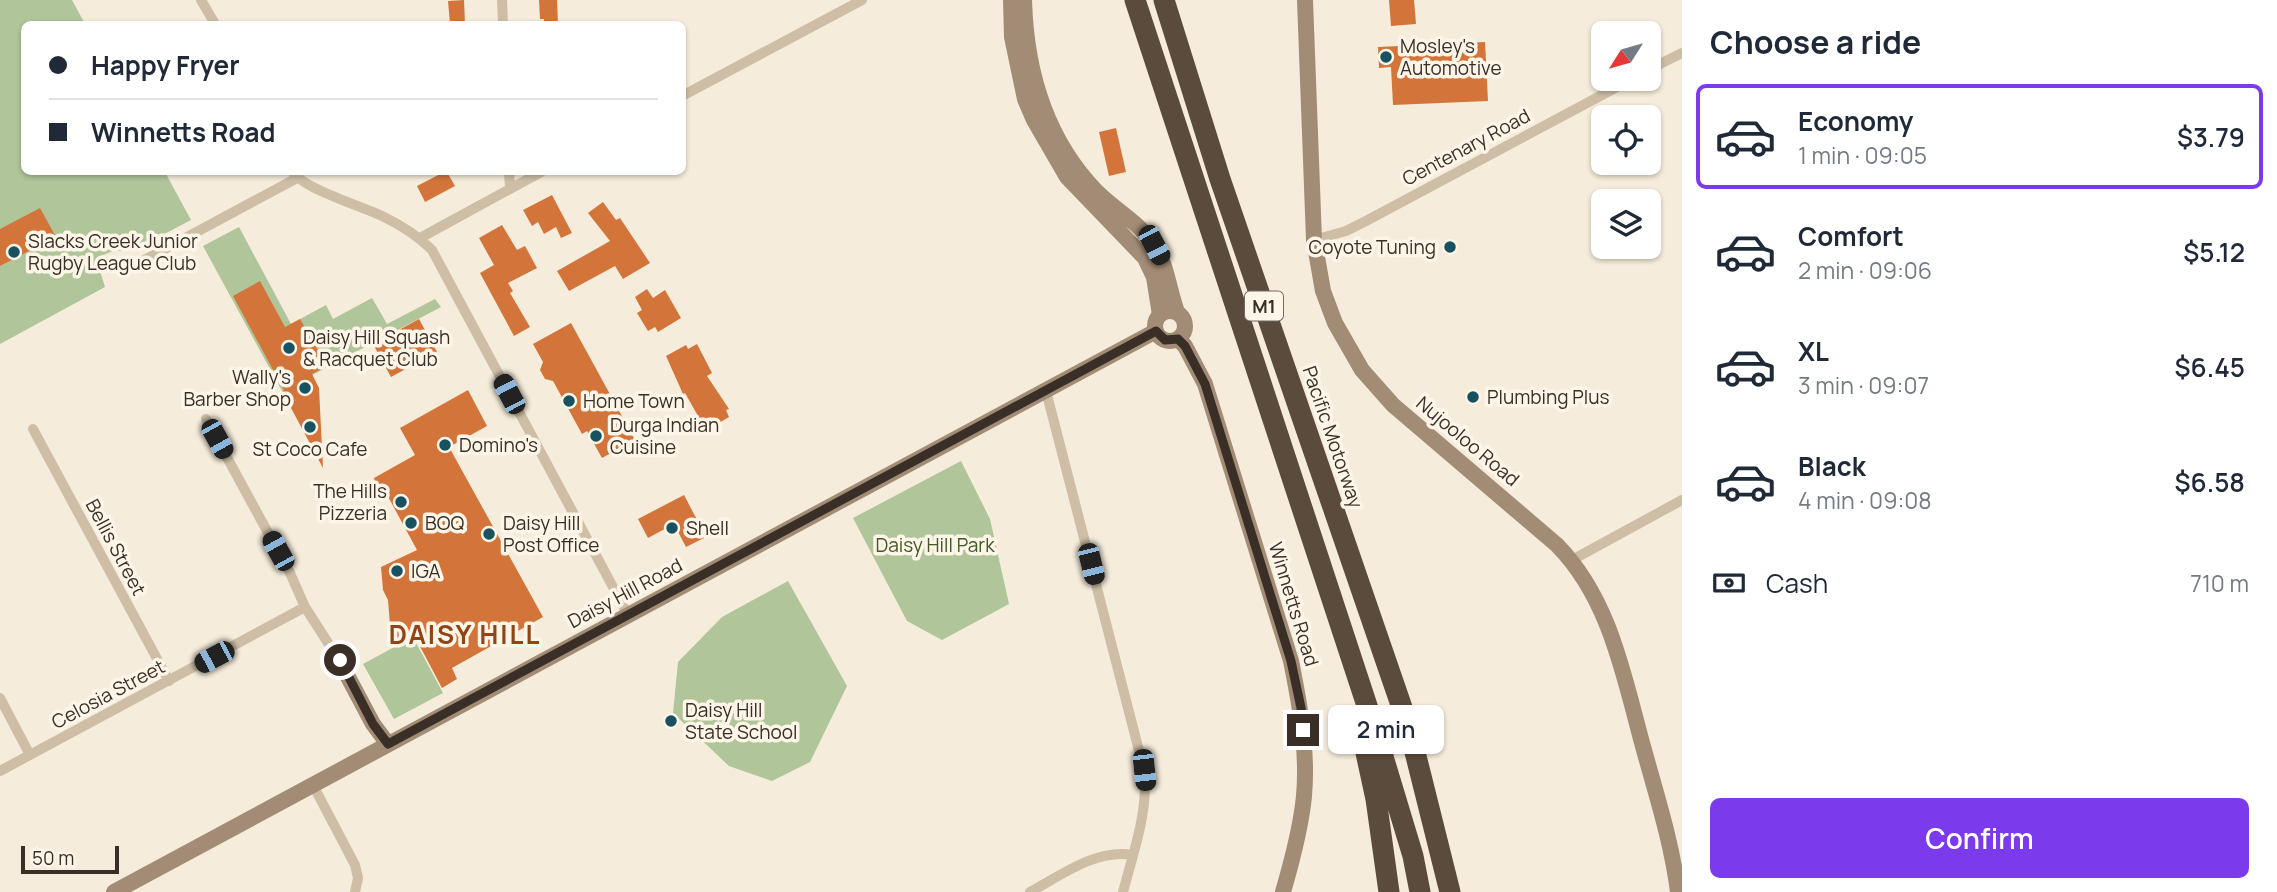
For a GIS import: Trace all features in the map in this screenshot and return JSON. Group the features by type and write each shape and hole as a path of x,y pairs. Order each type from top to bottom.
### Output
{"highway":[{"name":"M1","path":"1135,0 1376,730 1413,856 1420,892"},
{"name":"Pacific Motorway","path":"1164,0 1220,179 1409,728 1450,892"},
{"path":"1334,605 1376,799 1389,892"}],"street":[{"path":"201,0 213,21"},
{"path":"502,0 503,21"},
{"path":"686,94 862,0"},
{"path":"1011,0 1012,37 1026,99 1034,120 1066,177 1145,258 1168,313"},
{"path":"1024,0 1030,67 1055,136 1079,173 1154,245 1162,261 1168,313"},
{"name":"Nujooloo Road","path":"1305,0 1314,240 1323,291 1335,323 1352,354 1374,385 1572,560 1594,593 1611,634 1659,805 1678,892"},
{"path":"1661,64 1682,53"},
{"name":"Centenary Road","path":"1314,240 1346,231 1366,221 1610,91"},
{"path":"124,271 295,175 383,216 420,238 432,250 628,615"},
{"path":"509,175 509,188"},
{"path":"420,238 535,175"},
{"path":"1168,313 1183,318 1186,327 1178,339 1165,340 1156,331 1156,322 1168,313"},
{"name":"Daisy Hill Road","path":"114,892 1156,331"},
{"name":"Winnetts Road","path":"1178,339 1185,346 1205,384 1291,661 1301,708 1304,796 1294,854 1283,892"},
{"path":"1046,391 1144,770 1145,800 1123,892"},
{"path":"206,419 290,573 305,607 340,660 373,724 388,744"},
{"name":"Bellis Street","path":"33,429 169,681"},
{"path":"1572,560 1682,500"},
{"name":"Celosia Street","path":"0,771 305,607"},
{"path":"0,698 30,755"},
{"path":"313,785 355,865 358,878 355,892"},
{"path":"1030,892 1086,862 1118,853 1133,855"}],"green space":[{"path":"0,0 72,0 83,21 21,21 21,175 167,175 191,220 134,250 113,251 96,258 105,287 0,344"},
{"path":"239,227 291,324 326,305 333,319 372,298 387,324 435,299 441,307 282,391 203,246"},
{"name":"Daisy Hill Park","path":"961,461 990,519 1009,604 942,640 907,621 853,518"},
{"path":"788,581 847,686 810,762 772,781 729,766 673,713 678,662 722,617"},
{"path":"413,637 443,693 394,719 363,664"}],"building":[{"path":"464,0 465,21 450,21 448,1"},
{"path":"539,0 557,0 558,21 540,19"},
{"path":"1389,0 1414,0 1416,24 1391,26"},
{"path":"1485,42 1488,101 1393,105 1391,67 1379,68 1378,47"},
{"path":"1116,128 1126,172 1109,176 1099,132"},
{"path":"438,175 449,175 455,186 425,202 417,186"},
{"path":"552,195 572,233 561,238 556,227 544,234 538,222 532,226 523,210"},
{"path":"603,202 616,220 620,218 650,263 623,279 615,266 569,291 557,271 610,241 588,213"},
{"name":"Slacks Creek Junior Rugby League Club","path":"40,208 56,237 0,266 0,229"},
{"path":"502,225 517,250 525,246 537,268 508,283 513,291 510,293 530,327 514,336 480,273 494,265 479,238"},
{"name":"Daisy Hill Squash & Racquet Club","path":"260,281 285,327 300,319 327,366 312,374 319,388 323,468 233,296"},
{"path":"647,289 653,298 665,290 681,318 658,332 655,327 648,331 637,313 642,310 635,297"},
{"path":"419,319 437,352 391,377 373,344"},
{"path":"571,323 635,440 602,458 587,431 582,434 553,381 545,379 540,370 543,362 533,344"},
{"path":"697,344 712,373 707,376 729,409 726,410 729,417 709,429 705,422 702,423 685,393 683,394 666,356 686,345 688,349"},
{"path":"468,390 487,426 449,447 543,617 452,668 457,679 442,688 414,635 396,645 391,637 388,600 383,590 381,567 417,550 385,491 376,486 374,478 415,455 400,428"},
{"path":"684,495 706,537 686,547 674,524 648,538 638,519"}],"place":[{"name":"Mosley's Automotive","path":"1386,57"},
{"name":"Coyote Tuning","path":"1450,247"},
{"name":"Slacks Creek Junior Rugby League Club","path":"14,252"},
{"name":"Daisy Hill Squash & Racquet Club","path":"289,348"},
{"name":"Wally's Barber Shop","path":"305,388"},
{"name":"Plumbing Plus","path":"1473,397"},
{"name":"Home Town","path":"569,401"},
{"name":"St Coco Cafe","path":"310,427"},
{"name":"Durga Indian Cuisine","path":"596,436"},
{"name":"Domino's","path":"445,445"},
{"name":"The Hills Pizzeria","path":"401,502"},
{"name":"BOQ","path":"411,523"},
{"name":"Shell","path":"672,528"},
{"name":"Daisy Hill Post Office","path":"489,534"},
{"name":"IGA","path":"397,571"},
{"name":"Daisy Hill State School","path":"671,721"}],"district":[{"name":"DAISY HILL","path":"465,634"}],"route":[{"path":"340,660 373,724 388,744 1156,331 1161,338 1170,341 1178,339 1185,346 1205,384 1291,661 1303,730"}]}
